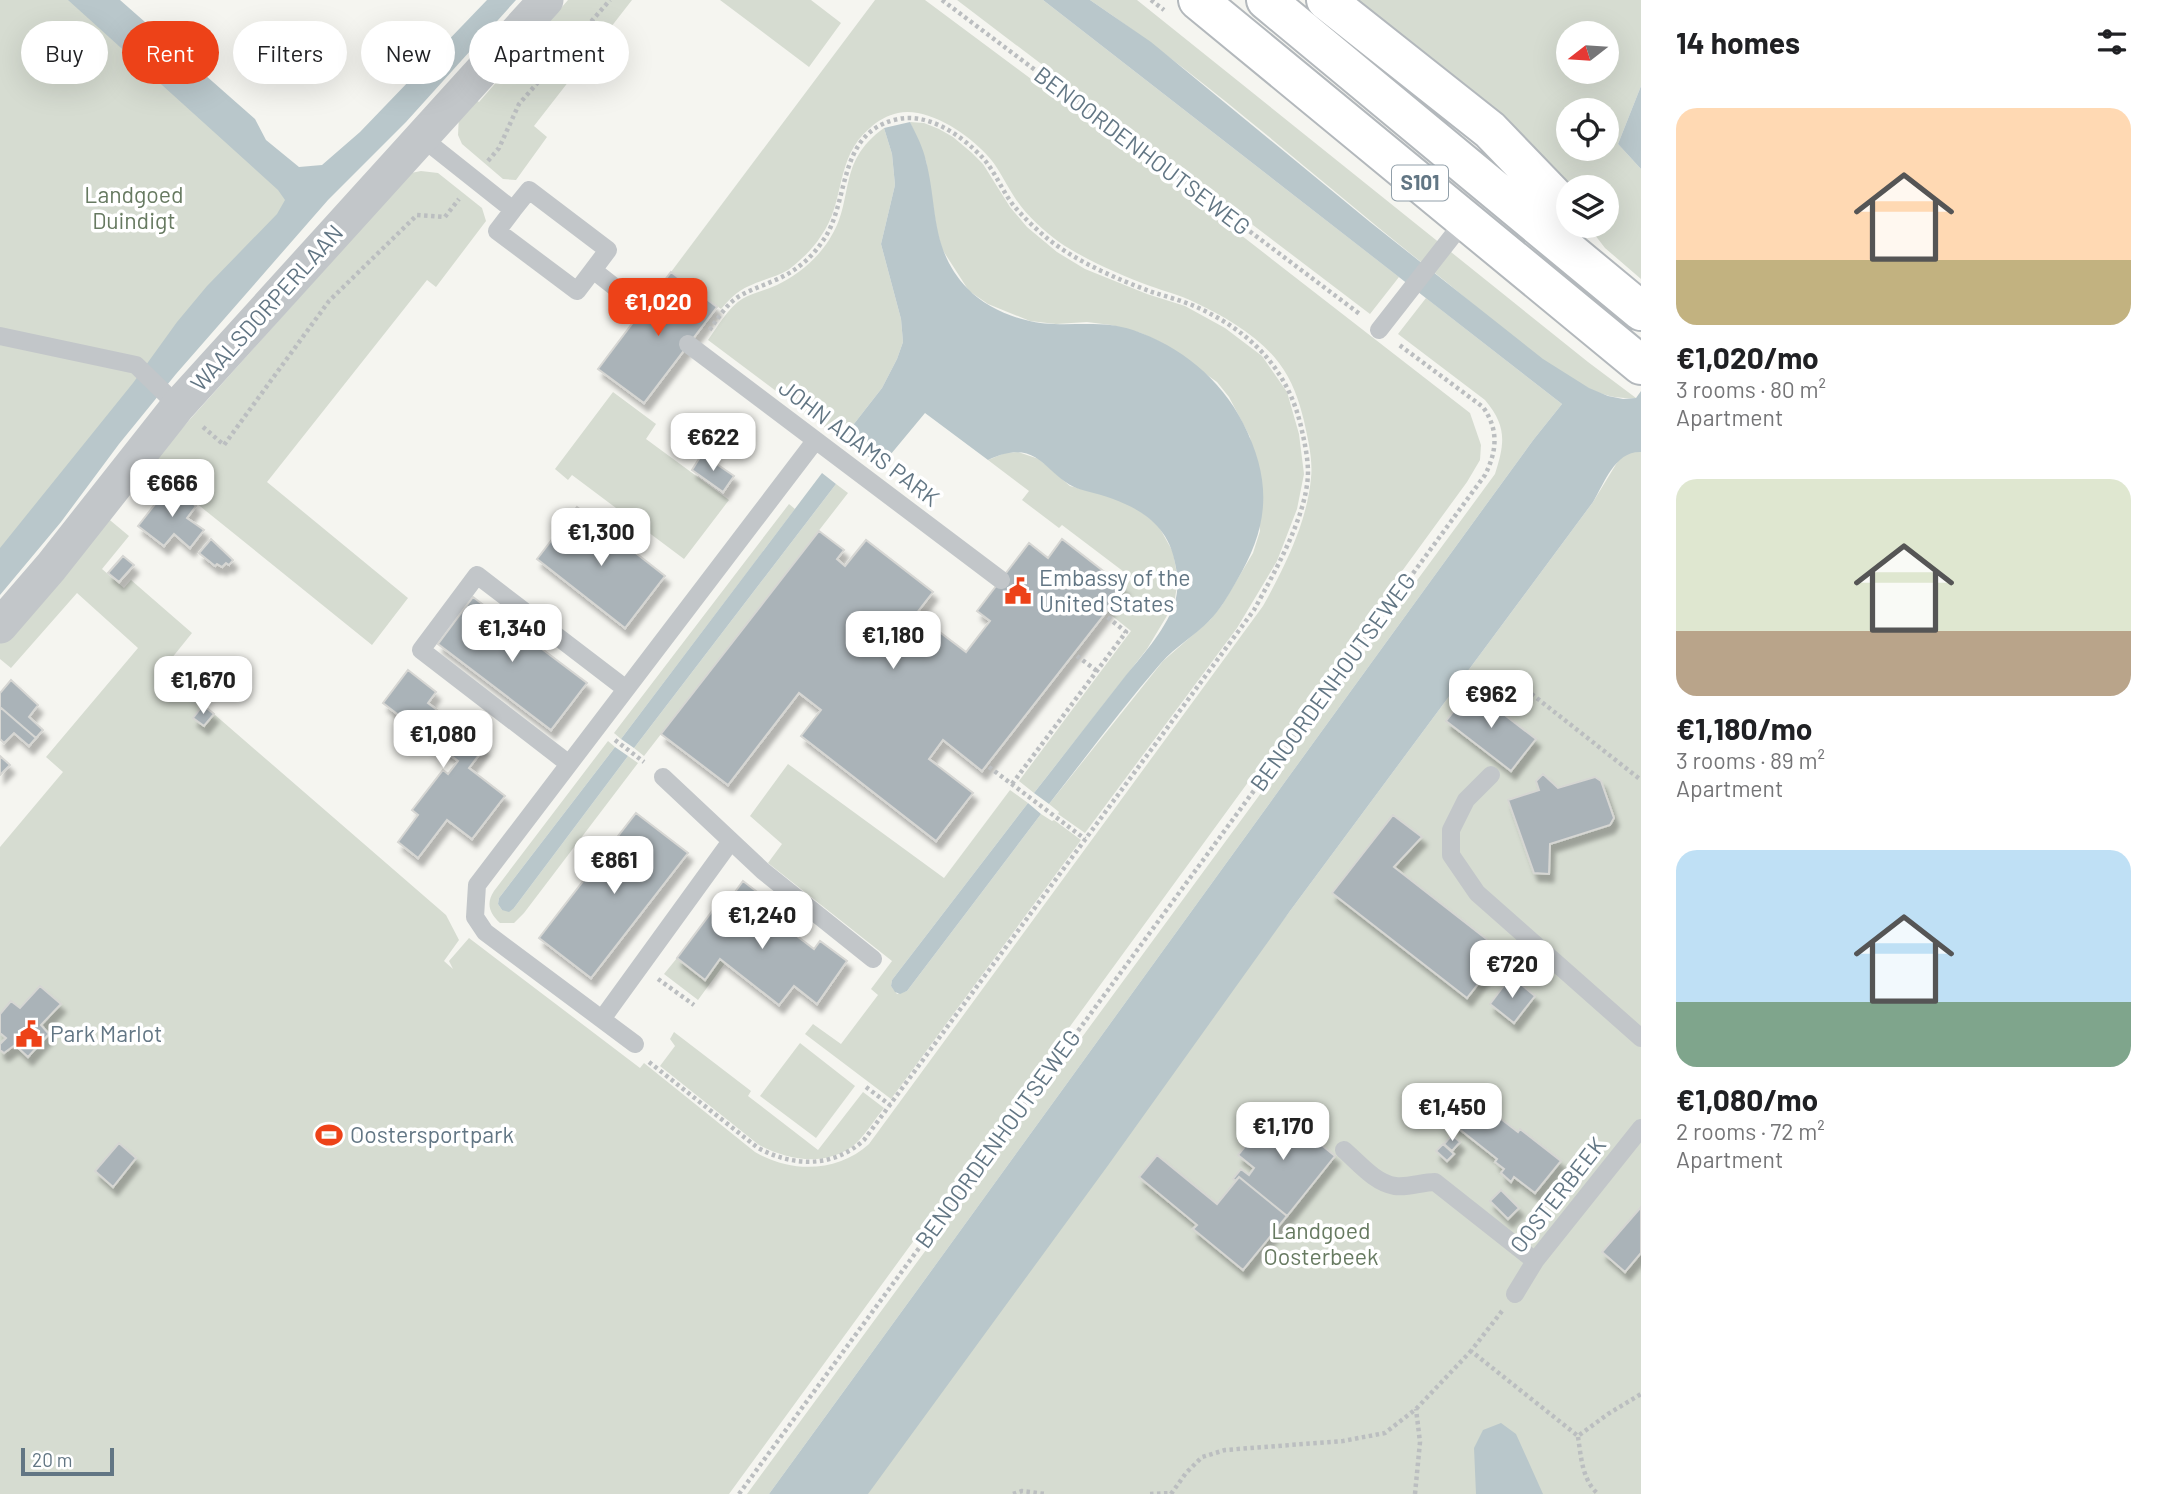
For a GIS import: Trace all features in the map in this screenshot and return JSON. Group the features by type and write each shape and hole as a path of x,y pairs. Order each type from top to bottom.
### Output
{"main road":[{"name":"S101","path":"1198,0 1641,365"},
{"name":"S101","path":"1266,0 1641,311"},
{"path":"1326,0 1490,130 1556,199"},
{"path":"1589,238 1641,311"}],"street":[{"name":"WAALSDORPERLAAN","path":"0,626 51,567 178,406 546,0"}],"lane":[{"path":"421,137 513,210"},
{"path":"529,190 608,250 577,291 497,231 513,210 529,190"},
{"path":"1380,330 1465,220"},
{"path":"593,270 644,310"},
{"path":"0,336 135,365 178,406"},
{"name":"JOHN ADAMS PARK","path":"691,347 1001,580"},
{"path":"635,1044 485,932 475,917 477,885 815,441"},
{"path":"569,764 421,650 477,575 626,689"},
{"path":"1491,775 1466,800 1451,830 1451,855 1477,892 1641,1038"},
{"path":"663,777 763,871 873,959"},
{"path":"602,1019 731,841"},
{"name":"OOSTERBEEK","path":"1515,1294 1535,1261 1641,1128"},
{"path":"1344,1150 1380,1181 1396,1186 1435,1182 1535,1261"}],"path":[{"path":"178,406 224,444 329,302 417,215 445,216 499,148 519,104 610,0"},
{"name":"BENOORDENHOUTSEWEG","path":"738,1494 1485,475 1494,456 1496,442 1490,417 1483,407 942,0"},
{"path":"635,1044 645,1060 758,1148 777,1158 792,1162 824,1161 854,1149 890,1105 1254,610 1287,546 1300,510 1308,472 1305,445 1293,397 1270,359 1250,341 1208,313 1137,286 1067,253 1048,239 1012,204 982,157 952,132 923,118 891,120 878,127 858,146 850,162 833,223 823,242 794,272 736,298 691,347"},
{"path":"1012,783 1126,632 1106,616"},
{"path":"1077,656 1097,671"},
{"path":"1514,712 1529,692 1641,780"},
{"path":"609,735 640,758"},
{"path":"989,767 1086,839"},
{"path":"641,965 694,1005"},
{"path":"866,1087 890,1105"},
{"path":"1150,1494 1172,1493 1202,1457 1225,1450 1343,1441 1385,1433 1416,1409 1471,1351 1515,1294"},
{"path":"1471,1351 1578,1436 1582,1467 1592,1489 1598,1494"},
{"path":"1578,1436 1641,1394"},
{"path":"1415,1494 1420,1442 1416,1409"},
{"path":"1013,1494 1022,1491 1045,1494"}],"green space":[{"name":"Landgoed Duindigt","path":"0,0 101,0 125,21 122,21 122,84 197,84 325,195 0,560"},
{"path":"568,0 632,0 616,21 550,21"},
{"path":"720,0 811,0 841,23 809,67"},
{"name":"Oostersportpark","path":"875,0 925,0 1237,232 1470,413 1481,445 1480,460 1467,482 729,1494 0,1494 0,847 63,772 46,757 138,648 77,593 11,668 0,659 0,635 105,516 129,536 102,569 124,588 131,580 192,633 163,669 203,705 193,718 204,727 214,714 446,915 459,940 444,961 453,969 449,961 469,938 640,1068 644,1063 755,1152 783,1164 798,1166 828,1165 856,1154 869,1144 1263,606 1300,528 1311,478 1311,457 1300,405 1284,370 1262,344 1217,314 1183,297 1115,272 1059,242 1024,210 986,154 946,123 910,112 890,115 873,125 851,153 829,223 814,246 788,270 745,288 721,309 671,272"},
{"path":"957,0 1043,0 1399,277 1370,314"},
{"path":"1090,0 1137,0 1636,398 1612,396 1590,389 1533,353 1226,102"},
{"path":"1343,0 1641,0 1641,86 1619,141 1619,98 1556,98 1556,161 1619,161 1619,145 1641,169 1641,279 1597,238 1619,238 1619,175 1556,177"},
{"path":"495,84 567,84 534,126 547,137 516,180 503,179 462,144 458,135 459,115 473,98 479,102"},
{"path":"910,122 924,123 939,129 972,153 983,164 1010,207 1027,227 1057,252 1085,269 1185,306 1225,328 1262,356 1287,392 1299,434 1304,474 1297,509 1277,561 1237,628 1085,833 1058,814 1049,804 1163,661 1210,620 1253,553 1260,531 1250,437 1229,397 1217,382 1162,343 1141,333 1111,325 1030,321 988,304 969,291 942,249 926,161"},
{"path":"884,128 892,154 895,185 881,244 901,319 903,342 882,388 843,438 830,428 828,430 708,340 737,303 785,281 818,254 837,225 852,168 869,141"},
{"path":"411,173 438,173 482,208 486,221 436,287 427,280 267,482 408,598 372,645 149,465"},
{"path":"1426,298 1562,404 769,1494 747,1494 1495,474 1501,453 1502,435 1492,409 1485,400 1398,334"},
{"path":"613,392 656,424 646,439 729,500 684,559 572,475 568,480 555,469"},
{"path":"1018,452 1039,459 1070,486 1112,497 1136,508 1158,525 1173,552 1178,580 1174,604 1147,649 1034,793 1019,781 1131,631 1106,611 1132,578 1062,525 1059,528 1022,500 1029,491 988,460 1005,453"},
{"name":"Landgoed Oosterbeek","path":"1627,452 1641,452 1641,1494 837,1494 1287,915 1593,502 1618,461"},
{"path":"836,484 848,493 644,756 634,748"},
{"path":"789,504 795,509 621,739 614,733"},
{"path":"608,741 615,747 499,898 498,904 502,910 514,908 628,756 638,763 524,913 514,923 500,923 490,908 494,891"},
{"path":"788,764 944,878 1010,790 1028,803 892,980 891,986 897,994 907,991 1041,814 1081,840 891,1099 805,1034 813,1024 841,1044 878,995 871,989 892,961 768,863 782,844 750,816"},
{"path":"677,958 705,980 720,959 725,963 698,1000 664,974"},
{"path":"674,1032 751,1091 748,1096 818,1150 863,1092 884,1108 857,1142 842,1153 806,1159 770,1150 759,1145 660,1066 675,1046 670,1039"},
{"path":"800,1043 855,1086 816,1138 760,1096"}],"shaded area":[{"path":"68,0 120,0 144,21 122,21 122,49 108,36 108,21 91,21"},
{"path":"487,0 516,0 497,21 469,21 469,52 455,68 455,33"},
{"path":"1043,0 1090,0 1151,42 1370,222 1543,359 1589,388 1608,396 1636,398 1641,391 1641,452 1624,457 1612,469 1593,502 1290,911 868,1494 769,1494 1562,404"},
{"path":"161,84 215,84 255,119 266,140 299,167 322,165 360,132 406,84 440,84 328,200 176,374 61,522 0,595 0,548 133,383 177,322 207,286 277,214 285,200 278,190"},
{"path":"1641,86 1641,169 1619,145"},
{"path":"910,122 925,156 941,244 956,274 976,297 1020,318 1043,323 1113,325 1133,330 1167,345 1197,366 1223,392 1243,423 1259,465 1263,485 1261,523 1247,562 1227,598 1209,621 1161,663 1049,804 1034,793 1164,625 1176,600 1176,568 1171,547 1163,534 1154,523 1130,506 1072,486 1033,456 1007,453 988,460 925,413 881,466 843,438 882,388 903,342 901,319 881,244 895,185 892,154 884,128"},
{"path":"822,473 836,484 634,748 621,739"},
{"path":"615,747 628,756 514,908 509,912 502,910 498,904 499,898"},
{"path":"1028,803 1041,814 907,991 900,994 895,992 891,986 892,980"},
{"path":"1501,1423 1516,1434 1543,1494 1476,1494 1474,1448 1483,1430"}],"building":[{"path":"671,272 717,307 644,403 598,369"},
{"path":"702,454 734,476 723,492 692,470"},
{"path":"170,485 196,506 187,518 204,530 190,548 174,534 164,546 138,526"},
{"path":"577,507 665,576 625,628 537,559"},
{"path":"819,531 844,550 837,559 845,566 866,540 933,592 916,614 966,652 990,621 977,611 1029,543 1048,558 1062,539 1125,588 982,771 943,740 929,759 973,793 936,841 801,736 821,710 799,693 728,785 661,734"},
{"path":"211,539 233,560 229,565 226,563 222,567 217,564 215,566 199,553"},
{"path":"123,556 134,565 119,582 108,573"},
{"path":"473,597 587,683 551,730 438,644"},
{"path":"408,670 436,692 428,703 485,747 469,768 505,796 472,839 447,820 418,858 398,842 418,815 412,810 443,770 448,774 458,761 383,703"},
{"path":"11,680 38,705 29,717 43,730 36,738 0,707 0,693"},
{"path":"1471,689 1536,739 1511,771 1446,721"},
{"path":"203,705 214,714 204,726 193,718"},
{"path":"0,707 36,738 29,746 14,733 4,743 0,739"},
{"path":"0,756 10,765 0,775"},
{"path":"1543,774 1558,788 1595,777 1601,781 1614,818 1610,825 1550,844 1549,874 1534,873 1508,800 1539,790 1536,781"},
{"path":"636,813 688,853 591,978 539,938"},
{"path":"1393,815 1422,837 1394,867 1503,952 1467,998 1332,893"},
{"path":"743,881 769,901 763,910 814,949 820,941 847,961 817,1004 794,986 779,1005 720,959 705,980 677,958 716,906 735,920 742,909 730,899"},
{"path":"1511,976 1535,996 1514,1023 1490,1004"},
{"path":"40,986 61,1004 41,1025 49,1034 28,1057 15,1045 4,1053 0,1050 0,1044 6,1038 0,1033 0,1014 11,1001 20,1008"},
{"path":"1470,1095 1561,1161 1535,1193 1514,1177 1511,1182 1501,1173 1504,1169 1495,1162 1497,1159 1449,1121"},
{"path":"1276,1108 1335,1156 1287,1216 1239,1177 1235,1181 1233,1179 1241,1169 1249,1175 1254,1168 1238,1155"},
{"path":"1452,1135 1460,1142 1452,1151 1444,1144"},
{"path":"119,1143 136,1158 113,1187 95,1171"},
{"path":"1443,1144 1454,1154 1447,1161 1436,1151"},
{"path":"1157,1155 1217,1204 1239,1177 1287,1216 1243,1270 1193,1229 1197,1225 1139,1177"},
{"path":"1501,1190 1519,1208 1508,1219 1490,1201"},
{"path":"1641,1207 1641,1253 1625,1272 1602,1252"}],"place":[{"name":"Embassy of the United States","path":"1018,591"},
{"name":"Park Marlot","path":"29,1034"},
{"name":"Oostersportpark","path":"329,1135"}]}
